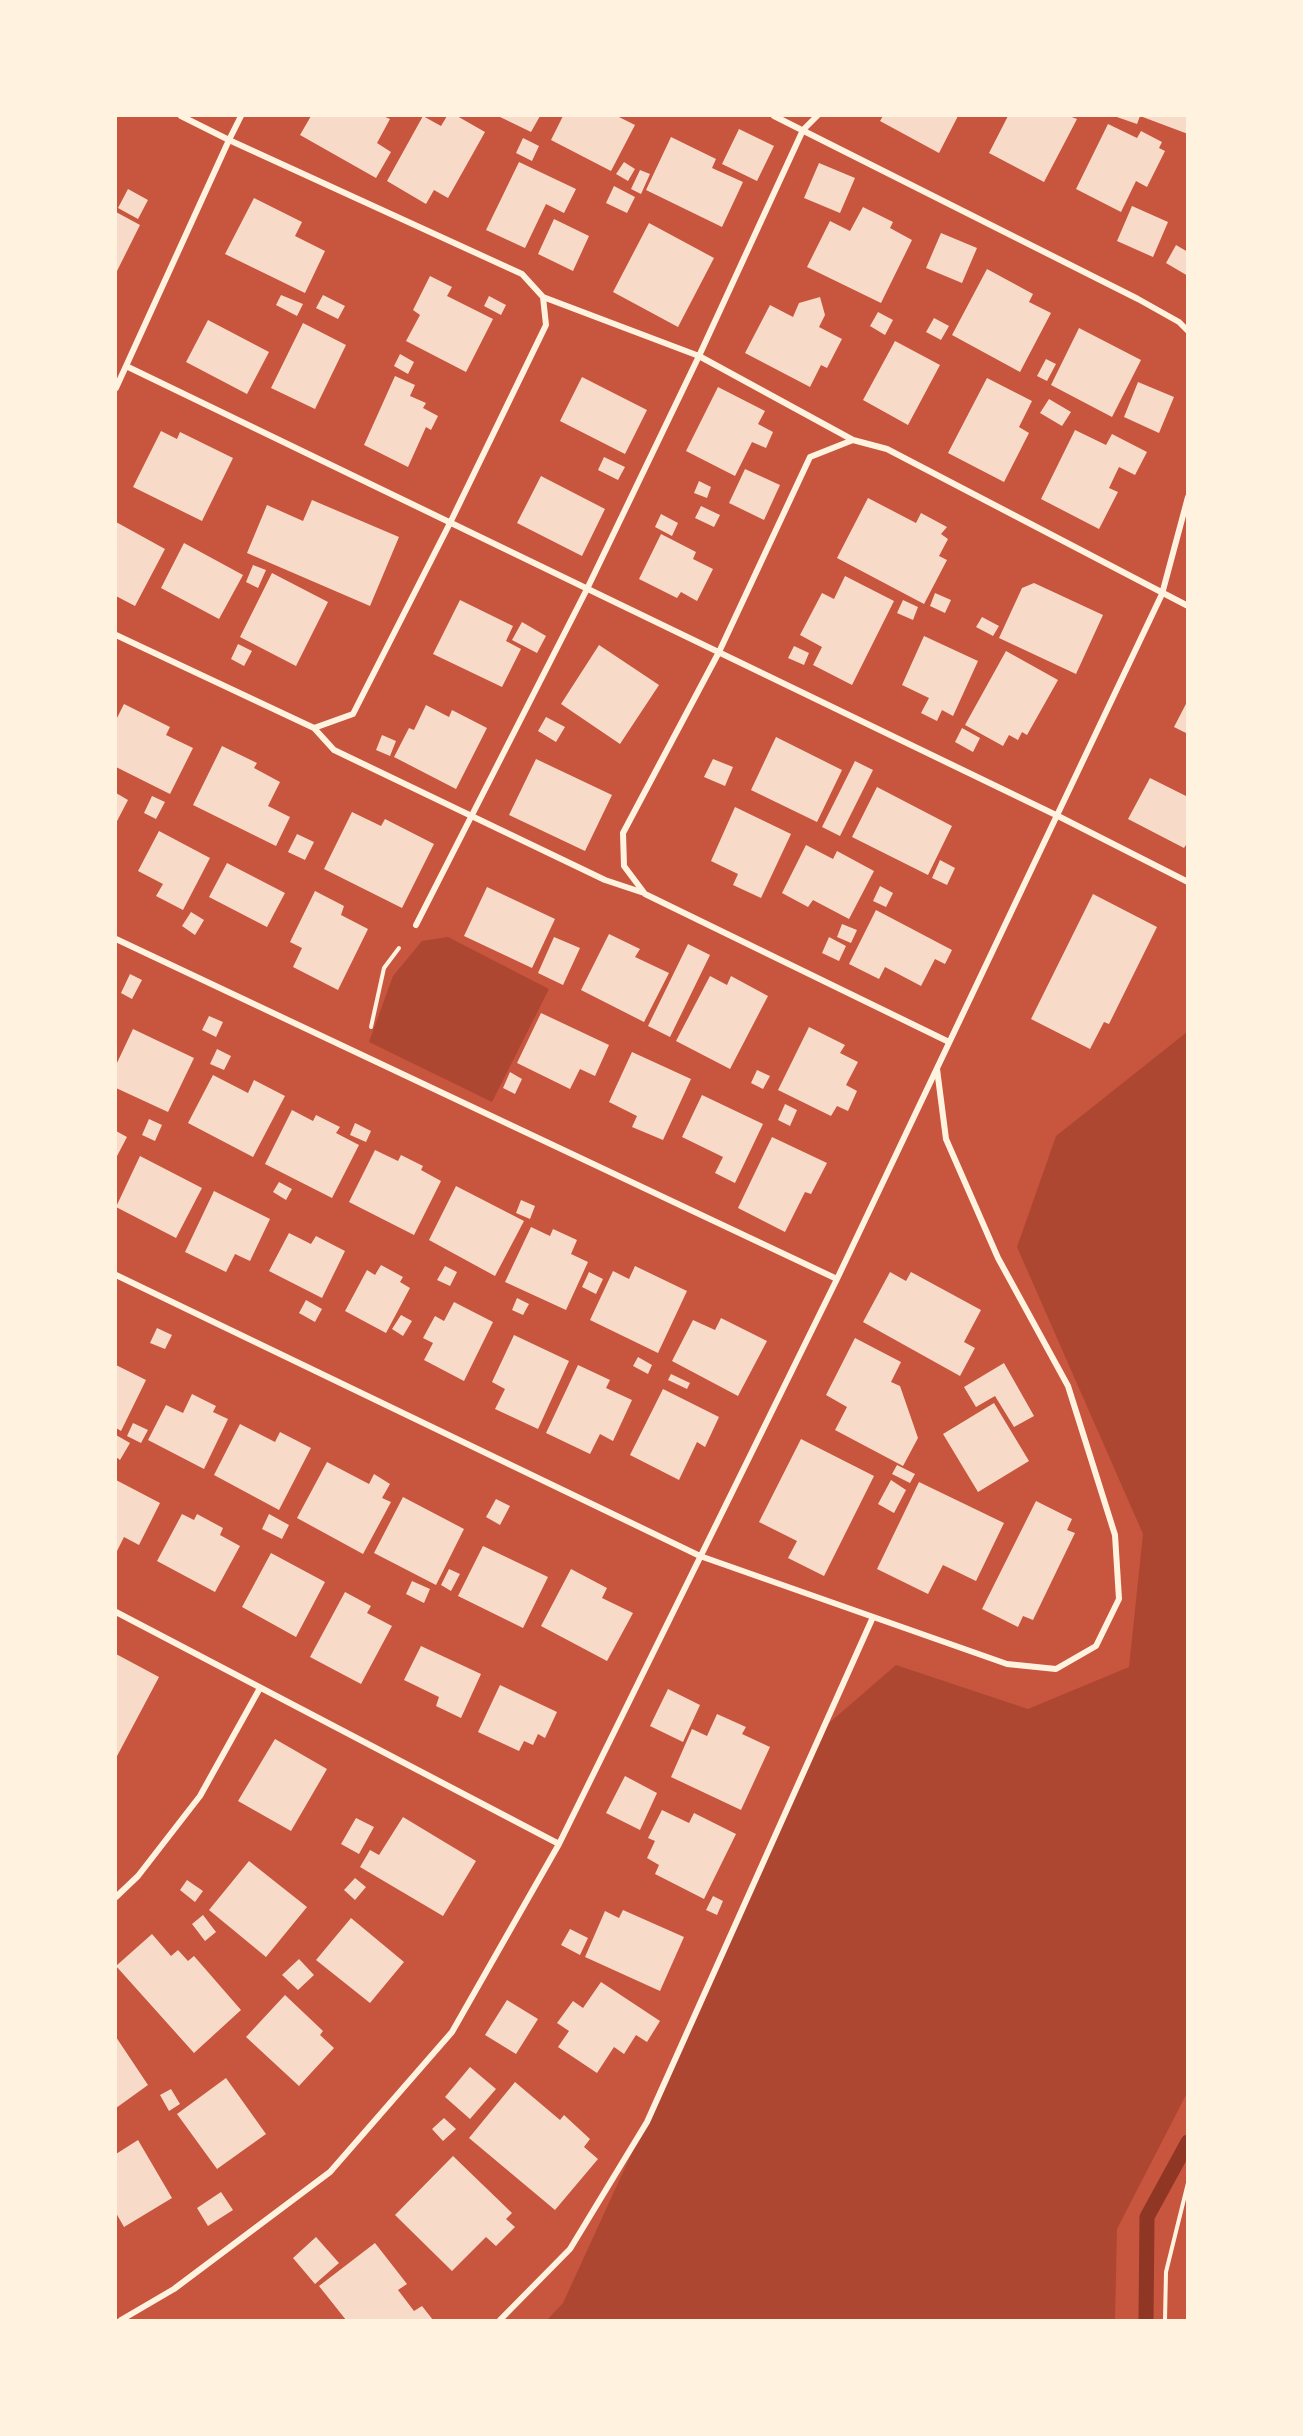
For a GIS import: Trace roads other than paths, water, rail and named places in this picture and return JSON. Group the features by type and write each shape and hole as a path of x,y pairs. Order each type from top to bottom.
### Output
{"street":[{"path":"181,116 522,274 543,297 699,356 853,440 886,449 1188,606"},
{"path":"116,388 241,116"},
{"path":"774,116 1138,299 1179,322 1188,331"},
{"path":"416,925 587,589 699,356 803,130 817,116"},
{"path":"314,728 353,714 450,523 546,325 543,297"},
{"path":"126,366 1058,816 1188,882"},
{"path":"645,894 624,866 623,833 719,652 810,457 853,440"},
{"path":"121,2320 174,2289 330,2172 452,2032 559,1844 837,1279 1162,594 1188,497"},
{"path":"116,635 314,728 334,750 471,817 605,880 645,894 949,1042"},
{"path":"116,939 837,1279"},
{"path":"116,1275 700,1556 1007,1664 1056,1669 1096,1646 1119,1599 1116,1535 1068,1386 998,1258 946,1139 937,1069"},
{"path":"116,1612 559,1844"},
{"path":"500,2320 570,2248 647,2122 873,1617"},
{"path":"116,1897 138,1876 200,1796 260,1688"}],"waterway":[{"path":"1146,2320 1147,2217 1188,2142"}]}
